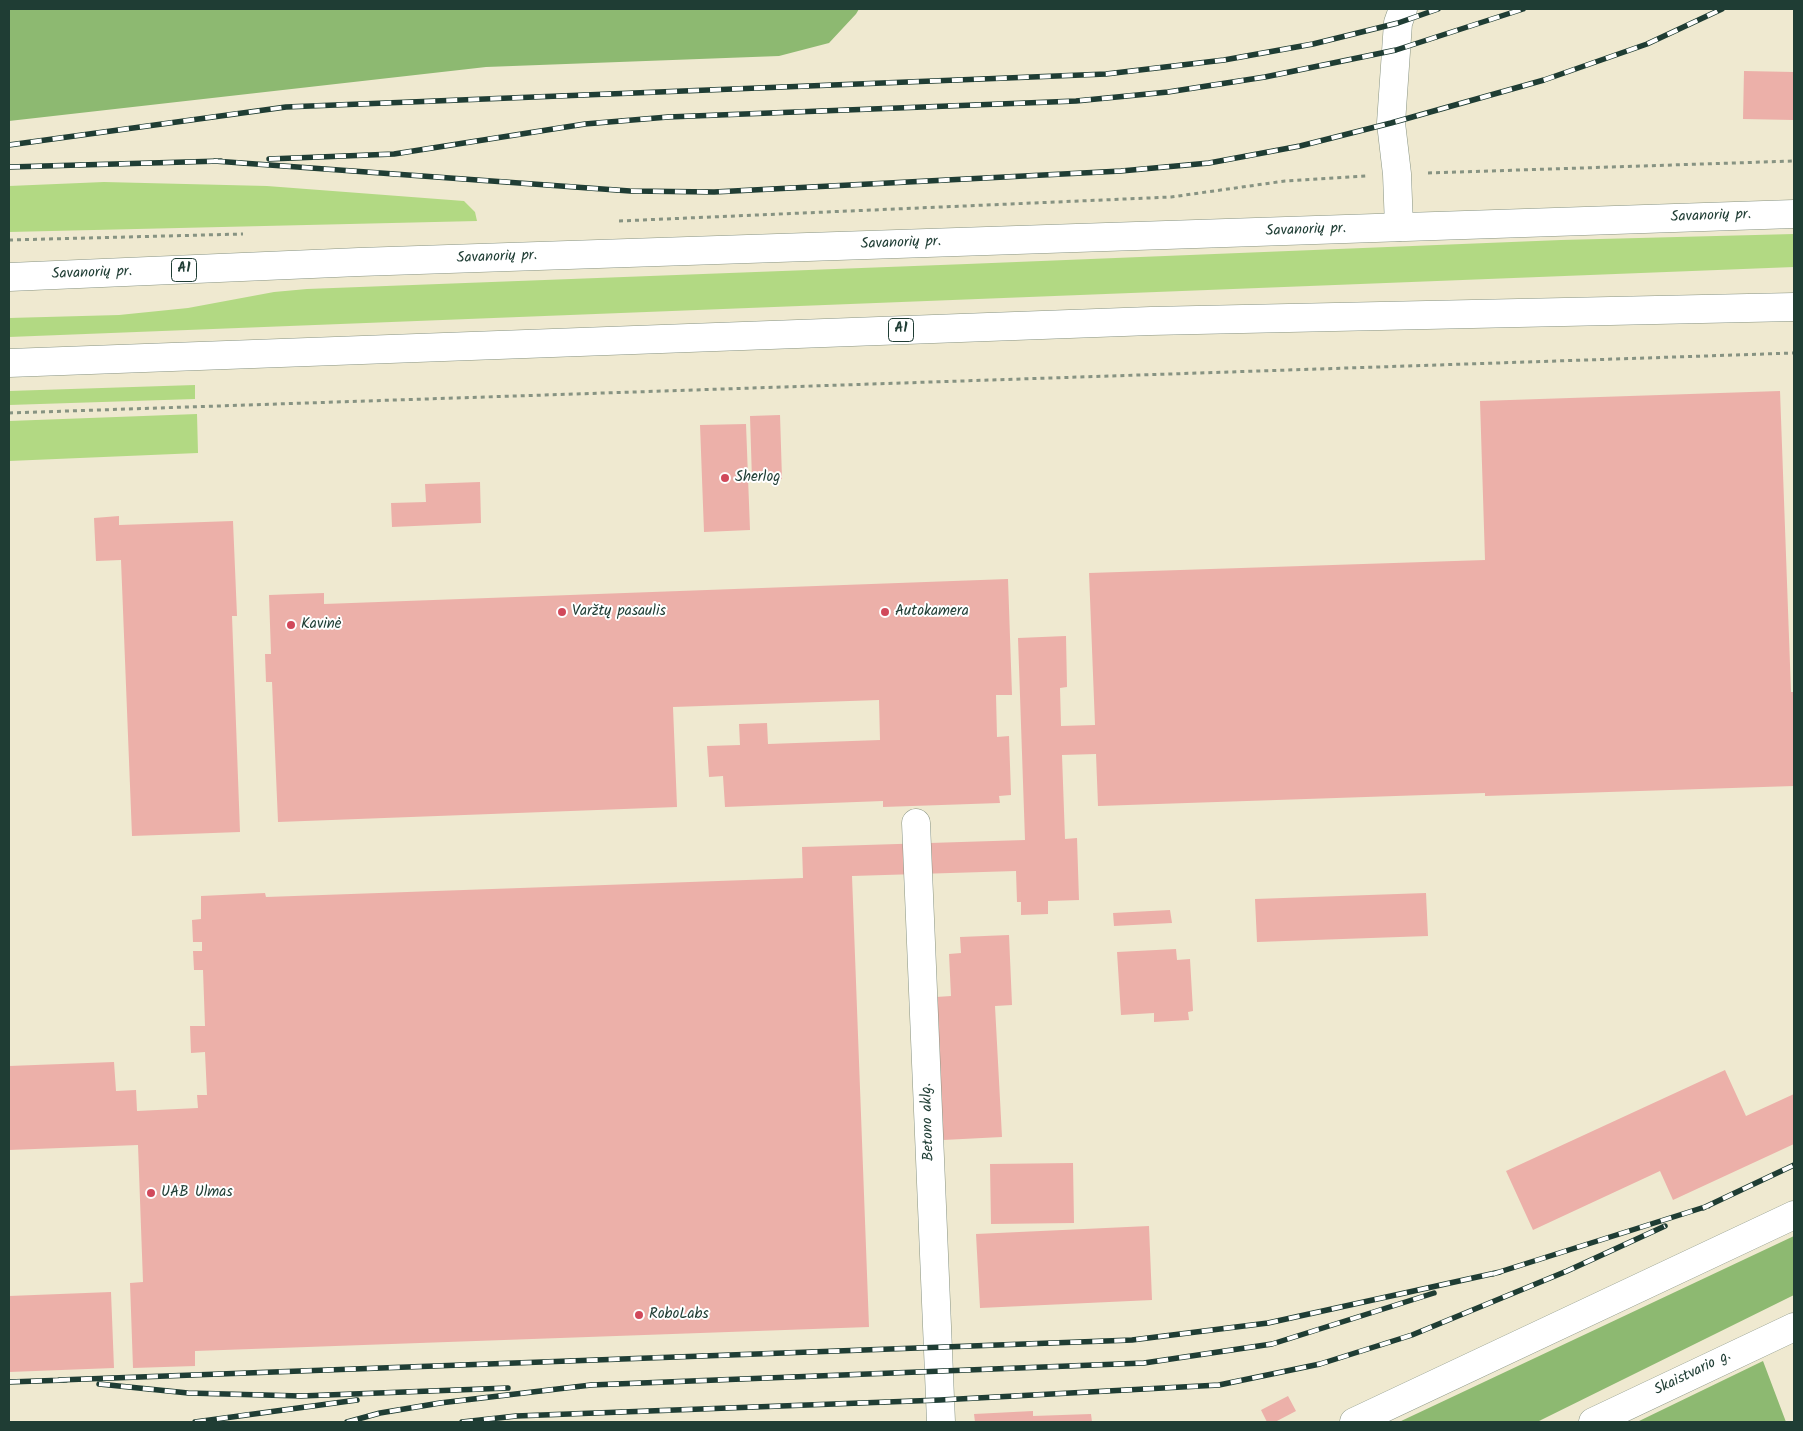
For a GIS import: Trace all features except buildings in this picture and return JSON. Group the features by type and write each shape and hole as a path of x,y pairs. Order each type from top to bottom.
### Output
{"main road":[{"path":"1399,227 1397,174 1391,123 1398,23 1403,9"},
{"name":"Savanorių pr.","path":"9,277 378,262 1794,214"},
{"name":"A1","path":"9,362 1151,321 1794,307"},
{"name":"Betono aklg.","path":"916,823 941,1422"},
{"path":"1354,1422 1794,1215"},
{"name":"Skaistvario g.","path":"1593,1422 1794,1327"}],"path":[{"path":"618,221 1171,197 1285,181 1397,174 1794,162"},
{"path":"9,240 252,234"},
{"path":"9,413 1794,353"}],"green space":[{"path":"9,9 859,9 829,43 779,56 486,67 9,121"},
{"path":"104,182 267,186 464,201 475,212 477,221 9,232 9,186"},
{"path":"1794,234 1794,267 9,337 9,318 119,315 188,308 274,292 307,289 1561,240"},
{"path":"195,385 195,399 9,405 9,391"},
{"path":"197,414 198,453 9,461 9,421"},
{"path":"1794,1236 1794,1295 1537,1422 1399,1422"},
{"path":"1763,1361 1786,1422 1637,1422"}],"railway":[{"path":"9,145 286,107 1106,74 1224,60 1313,44 1398,23 1438,9"},
{"path":"269,159 394,154 585,124 668,117 1076,101 1168,92 1265,77 1396,50 1523,9"},
{"path":"214,161 630,191 714,192 1121,171 1209,163 1300,146 1391,123 1544,80 1647,44 1722,9"},
{"path":"9,167 221,161"},
{"path":"1703,1208 1794,1165"},
{"path":"1493,1274 1708,1206"},
{"path":"462,1422 516,1416 940,1400 1219,1385 1320,1364 1412,1335 1567,1271 1665,1226"},
{"path":"59,1380 1132,1340 1268,1323 1500,1272"},
{"path":"347,1422 380,1413 440,1403 591,1385 1144,1363 1272,1344 1434,1293"},
{"path":"9,1382 66,1380"},
{"path":"99,1384 188,1393 301,1396 508,1388"},
{"path":"195,1422 357,1400"}],"place":[{"name":"Sherlog","path":"725,478"},
{"name":"Varžtų pasaulis","path":"562,612"},
{"name":"Autokamera","path":"885,612"},
{"name":"Kavinė","path":"291,625"},
{"name":"UAB Ulmas","path":"151,1193"},
{"name":"RoboLabs","path":"639,1315"}]}
